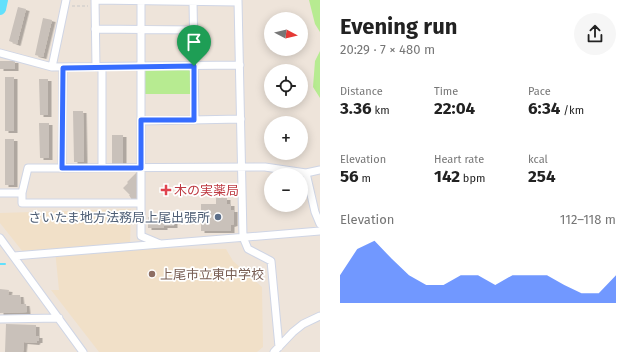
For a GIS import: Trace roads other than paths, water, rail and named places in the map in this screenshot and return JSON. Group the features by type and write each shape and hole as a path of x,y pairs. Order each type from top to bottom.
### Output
{"street":[{"path":"102,168 99,67 95,0 238,1 243,237 248,249 271,261 276,350"},
{"path":"141,0 141,236 162,244"},
{"path":"193,1 194,120"},
{"path":"52,68 65,3"},
{"path":"96,29 194,30"},
{"path":"0,53 52,68 240,65"},
{"path":"62,168 63,68"},
{"path":"141,120 241,119"},
{"path":"141,203 22,203 22,193 28,168 272,168"},
{"path":"308,173 320,170"},
{"path":"308,182 315,212 320,224"},
{"path":"0,193 22,193"},
{"path":"14,256 320,231"},
{"path":"0,238 4,247 14,256 84,352"},
{"path":"276,350 303,324 320,316"},
{"path":"0,319 59,318"}],"waterway":[{"path":"0,9 2,0"},
{"path":"0,264 5,264"}],"place":[{"name":"木の実薬局","path":"166,190"},
{"name":"さいたま地方法務局上尾出張所","path":"218,217"},
{"name":"上尾市立東中学校","path":"152,274"}]}
